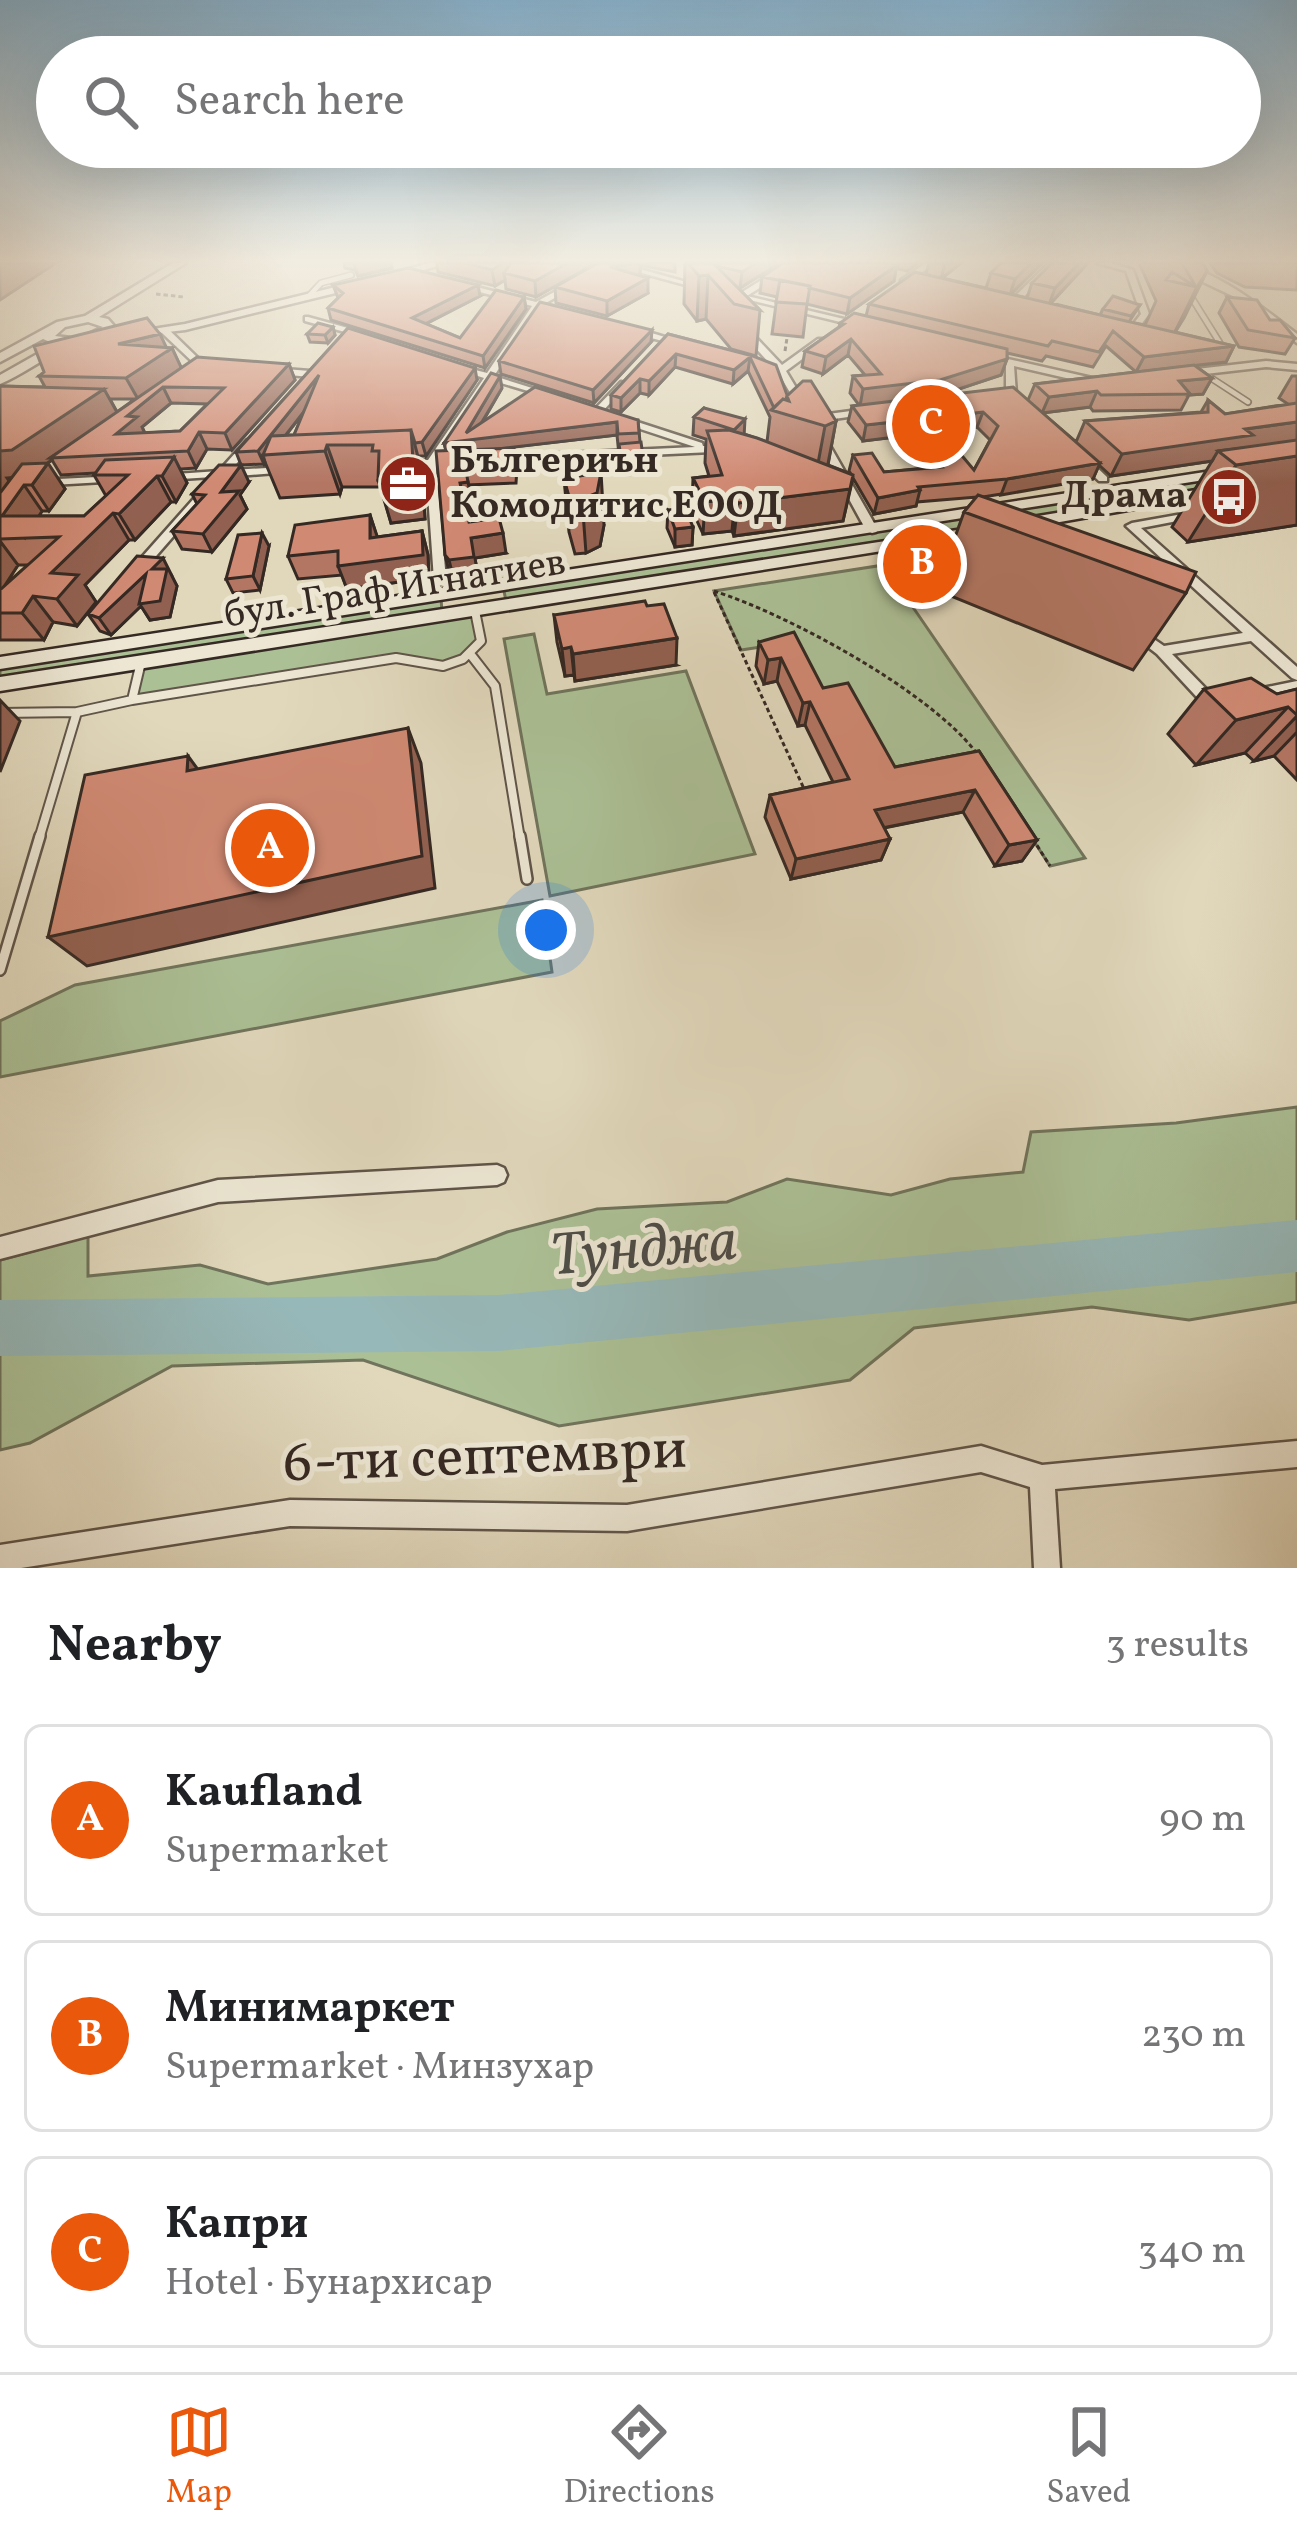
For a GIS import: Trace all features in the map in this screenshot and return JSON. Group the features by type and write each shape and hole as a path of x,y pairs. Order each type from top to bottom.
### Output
{"main road":[{"path":"0,370 58,336"},
{"path":"88,340 93,336"},
{"path":"0,358 18,346 53,339 114,336"},
{"path":"0,380 53,339"},
{"name":"бул. Граф Игнатиев","path":"0,663 473,601 905,544 1251,477 872,530 473,601 141,662 0,684"},
{"path":"872,530 905,544"}],"street":[{"path":"165,336 201,365 223,367"},
{"path":"337,345 345,336"},
{"path":"366,336 372,338"},
{"path":"440,580 431,463 514,336"},
{"path":"653,336 704,350"},
{"path":"749,336 781,370 872,530"},
{"path":"781,370 826,336"},
{"path":"651,354 664,339"},
{"path":"1208,350 1297,369"},
{"path":"969,352 1102,383"},
{"path":"296,391 323,360"},
{"path":"742,360 781,370"},
{"path":"440,361 553,398"},
{"path":"1010,363 1011,394 1026,409"},
{"path":"1181,374 1266,364"},
{"path":"186,376 201,365"},
{"path":"598,412 638,368"},
{"path":"266,370 310,374"},
{"path":"1057,389 1122,381"},
{"path":"989,397 1034,392"},
{"path":"575,405 731,455"},
{"path":"810,419 877,411"},
{"path":"131,577 266,424"},
{"path":"385,465 712,449"},
{"path":"1073,451 1103,479"},
{"path":"23,499 52,470"},
{"path":"152,477 292,470"},
{"path":"0,485 128,478"},
{"path":"831,487 850,493"},
{"path":"1203,514 1132,526 1297,675"},
{"path":"905,544 985,575"},
{"path":"1154,568 1175,564"},
{"path":"1127,630 1148,638 1211,703 1297,686"},
{"path":"1162,651 1254,636"},
{"path":"0,1248 218,1191 497,1175"},
{"name":"6-ти септември","path":"0,1558 290,1513 627,1518 981,1459 1042,1478 1297,1454"},
{"path":"1042,1478 1047,1568"}],"lane":[{"path":"1215,336 1227,355"},
{"path":"1201,372 1248,402"},
{"path":"0,713 77,712 396,658 435,669 457,665 481,640 473,601"},
{"path":"471,655 495,686 527,879"},
{"path":"132,700 141,662"},
{"path":"0,970 77,712"}],"path":[{"path":"807,796 714,591 758,603 805,626 960,732 980,758"},
{"path":"1026,830 1049,866"}],"green space":[{"path":"1297,461 1297,477 507,606 503,586"},
{"path":"884,565 1085,858 1050,866 980,758 889,776 825,700 795,642 741,650 714,591"},
{"path":"441,596 442,615 475,611 481,641 443,667 396,658 132,700 140,664 0,684 0,663"},
{"path":"534,634 547,694 686,671 755,854 550,896 504,639"},
{"path":"542,900 552,972 0,1077 0,1021 75,985"},
{"path":"1297,1107 1297,1302 1189,1320 1092,1307 914,1328 850,1380 559,1426 363,1360 172,1366 30,1443 0,1450 0,1260 88,1236 88,1276 200,1265 268,1284 437,1259 507,1232 597,1209 727,1202 787,1179 891,1195 950,1179 1023,1172 1031,1132 1176,1123"}],"building":[{"path":"74,336 151,336 118,344 172,348 126,378 39,376 44,372 34,346"},
{"path":"341,336 374,336 475,368 422,442 415,443 411,430 294,435 319,375 258,451 236,452"},
{"path":"419,336 497,336 483,356"},
{"path":"516,336 646,336 593,390 499,361"},
{"path":"666,336 676,336 753,356 776,365 787,395 774,408 750,357 734,370 676,354 649,381 640,379 621,398 611,395"},
{"path":"826,336 952,336 1007,349 1007,359 940,380 863,389 853,376 881,374 851,339 826,357 805,351"},
{"path":"1006,336 1110,336 1099,352 1052,341 1048,346"},
{"path":"1119,336 1192,336 1234,346 1144,357"},
{"path":"197,357 289,364 225,433 199,432 188,451 50,458","holes":["163,387 224,388 180,431 116,434 137,417 127,416"]},
{"path":"1194,365 1212,378 1179,381 1190,394 1101,395 1097,391 1049,397 1035,384"},
{"path":"491,373 500,376 466,433 535,387 638,420 639,433 618,434 617,422 444,443"},
{"path":"803,381 811,381 836,421 825,426 771,410 783,399 789,401 787,396"},
{"path":"0,386 104,389 12,450 0,451"},
{"path":"1013,387 1100,463 1007,479 918,487 920,490 878,498 853,455 872,453 884,472 942,467 927,448 953,445 974,470 998,426 983,412 866,425 852,406"},
{"path":"1208,400 1225,414 1297,403 1297,422 1245,429 1253,435 1122,454 1085,421 1208,412"},
{"path":"704,408 745,419 734,430 694,417"},
{"path":"411,430 414,476 378,480 379,451 372,451 373,445 327,445 325,451 263,455 271,436"},
{"path":"729,430 853,475 850,489 738,503 735,498 705,502 693,478 722,475 707,431"},
{"path":"1297,440 1297,456 1236,465 1218,451"},
{"path":"641,442 643,457 621,457 619,444"},
{"path":"514,448 514,463 465,465 468,482 460,483 469,522 499,518 503,533 471,538 474,557 449,560 436,451"},
{"path":"174,457 162,476 119,514 113,513 51,573 78,575 57,599 33,596 22,613 0,613 0,590 59,537 0,539 0,493 22,464 48,463 32,485 24,485 2,516 84,516 128,475 94,475 105,460"},
{"path":"219,465 241,465 221,492 239,491 203,534 172,531 205,495 192,494"},
{"path":"601,472 597,493 570,500 564,479"},
{"path":"978,495 1196,572 1186,593 964,512"},
{"path":"685,508 693,527 675,529 668,510"},
{"path":"370,515 370,538 422,531 423,555 338,566 338,551 288,556 295,525"},
{"path":"262,533 253,576 226,579 238,535"},
{"path":"137,556 163,558 152,569 167,569 160,601 139,604 146,574 99,618 88,614"},
{"path":"645,601 647,606 664,604 677,638 573,654 571,647 562,649 554,615"},
{"path":"794,632 823,688 848,683 895,767 979,751 1037,840 1009,845 975,790 875,810 890,839 796,859 770,795 849,779 810,702 803,703 781,658 768,660 759,642"},
{"path":"1251,678 1277,694 1297,689 1297,715 1288,707 1236,720 1204,689"},
{"path":"408,728 422,856 48,937 85,775 188,756 187,771"}],"waterway":[{"name":"Тунджа","path":"0,1328 499,1323 1297,1246"}],"place":[{"name":"Капри","path":"931,424"},
{"name":"Бългериън Комодитис ЕООД","path":"408,484"},
{"name":"Драма","path":"1229,497"},
{"name":"Минимаркет","path":"922,564"},
{"name":"Kaufland","path":"270,848"}]}
